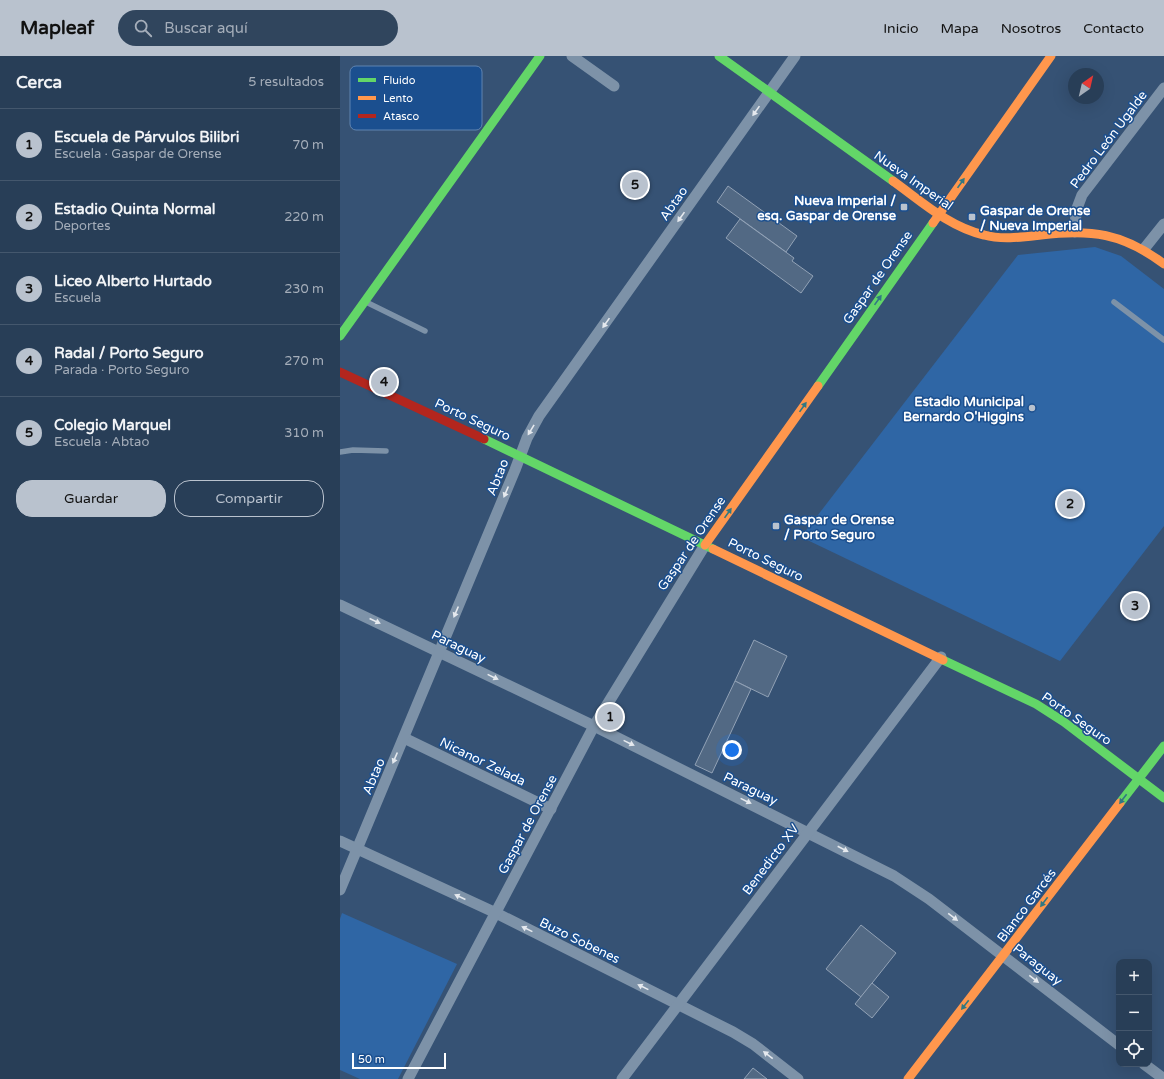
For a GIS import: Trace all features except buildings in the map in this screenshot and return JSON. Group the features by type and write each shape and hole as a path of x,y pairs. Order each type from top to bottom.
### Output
{"street":[{"path":"340,336 540,56"},
{"path":"572,56 614,86"},
{"name":"Nueva Imperial","path":"719,56 939,214 964,229 987,236 1007,237 1094,232 1112,236 1144,249 1164,264"},
{"name":"Abtao","path":"340,890 527,438 539,416 794,56"},
{"name":"Gaspar de Orense","path":"408,1079 594,726 705,544 1051,56"},
{"name":"Pedro León Ugalde","path":"1075,232 1076,212 1082,195 1164,88"},
{"path":"1144,249 1164,224"},
{"name":"Porto Seguro","path":"340,372 705,544 941,657 1045,709 1164,798"},
{"name":"Paraguay","path":"340,605 594,726 808,832 906,883 1003,955 1116,1043"},
{"name":"Benedicto XV","path":"622,1079 941,657"},
{"name":"Nicanor Zelada","path":"404,738 550,809"},
{"name":"Blanco Garcés","path":"908,1079 1164,746"},
{"name":"Buzo Sobenes","path":"340,841 496,913 678,1004 743,1038 798,1079"},
{"path":"1148,1067 1164,1079"}],"lane":[{"path":"364,302 425,331"},
{"path":"1114,302 1164,340"},
{"path":"340,452 353,450 386,451"}],"shaded area":[{"name":"Estadio Municipal Bernardo O'Higgins","path":"1095,247 1121,256 1164,289 1164,526 1060,661 801,537 1018,255"},
{"path":"342,913 457,964 398,1079 360,1079 340,1070 340,919"}],"traffic: fast":[{"path":"340,336 540,56"},
{"path":"719,56 893,181"},
{"path":"818,386 933,223"},
{"path":"484,439 713,549"},
{"path":"943,660 1036,704 1064,722 1164,798"},
{"path":"1120,803 1164,746"}],"traffic: slow":[{"path":"933,223 1051,56"},
{"path":"893,181 947,220 984,235 1005,238 1059,233 1091,233 1120,240 1135,246 1164,264"},
{"path":"705,545 818,386"},
{"path":"713,549 943,660"},
{"path":"908,1079 1120,803"}],"traffic: jam":[{"path":"340,372 484,439"}],"place":[{"name":"Colegio Marquel","path":"635,185"},
{"name":"Nueva Imperial / esq. Gaspar de Orense","path":"904,207"},
{"name":"Gaspar de Orense / Nueva Imperial","path":"972,217"},
{"name":"Radal / Porto Seguro","path":"384,382"},
{"name":"Estadio Municipal Bernardo O'Higgins","path":"1032,408"},
{"name":"Estadio Quinta Normal","path":"1070,504"},
{"name":"Gaspar de Orense / Porto Seguro","path":"776,526"},
{"name":"Liceo Alberto Hurtado","path":"1135,606"},
{"name":"Escuela de Párvulos Bilibri","path":"610,717"}]}
